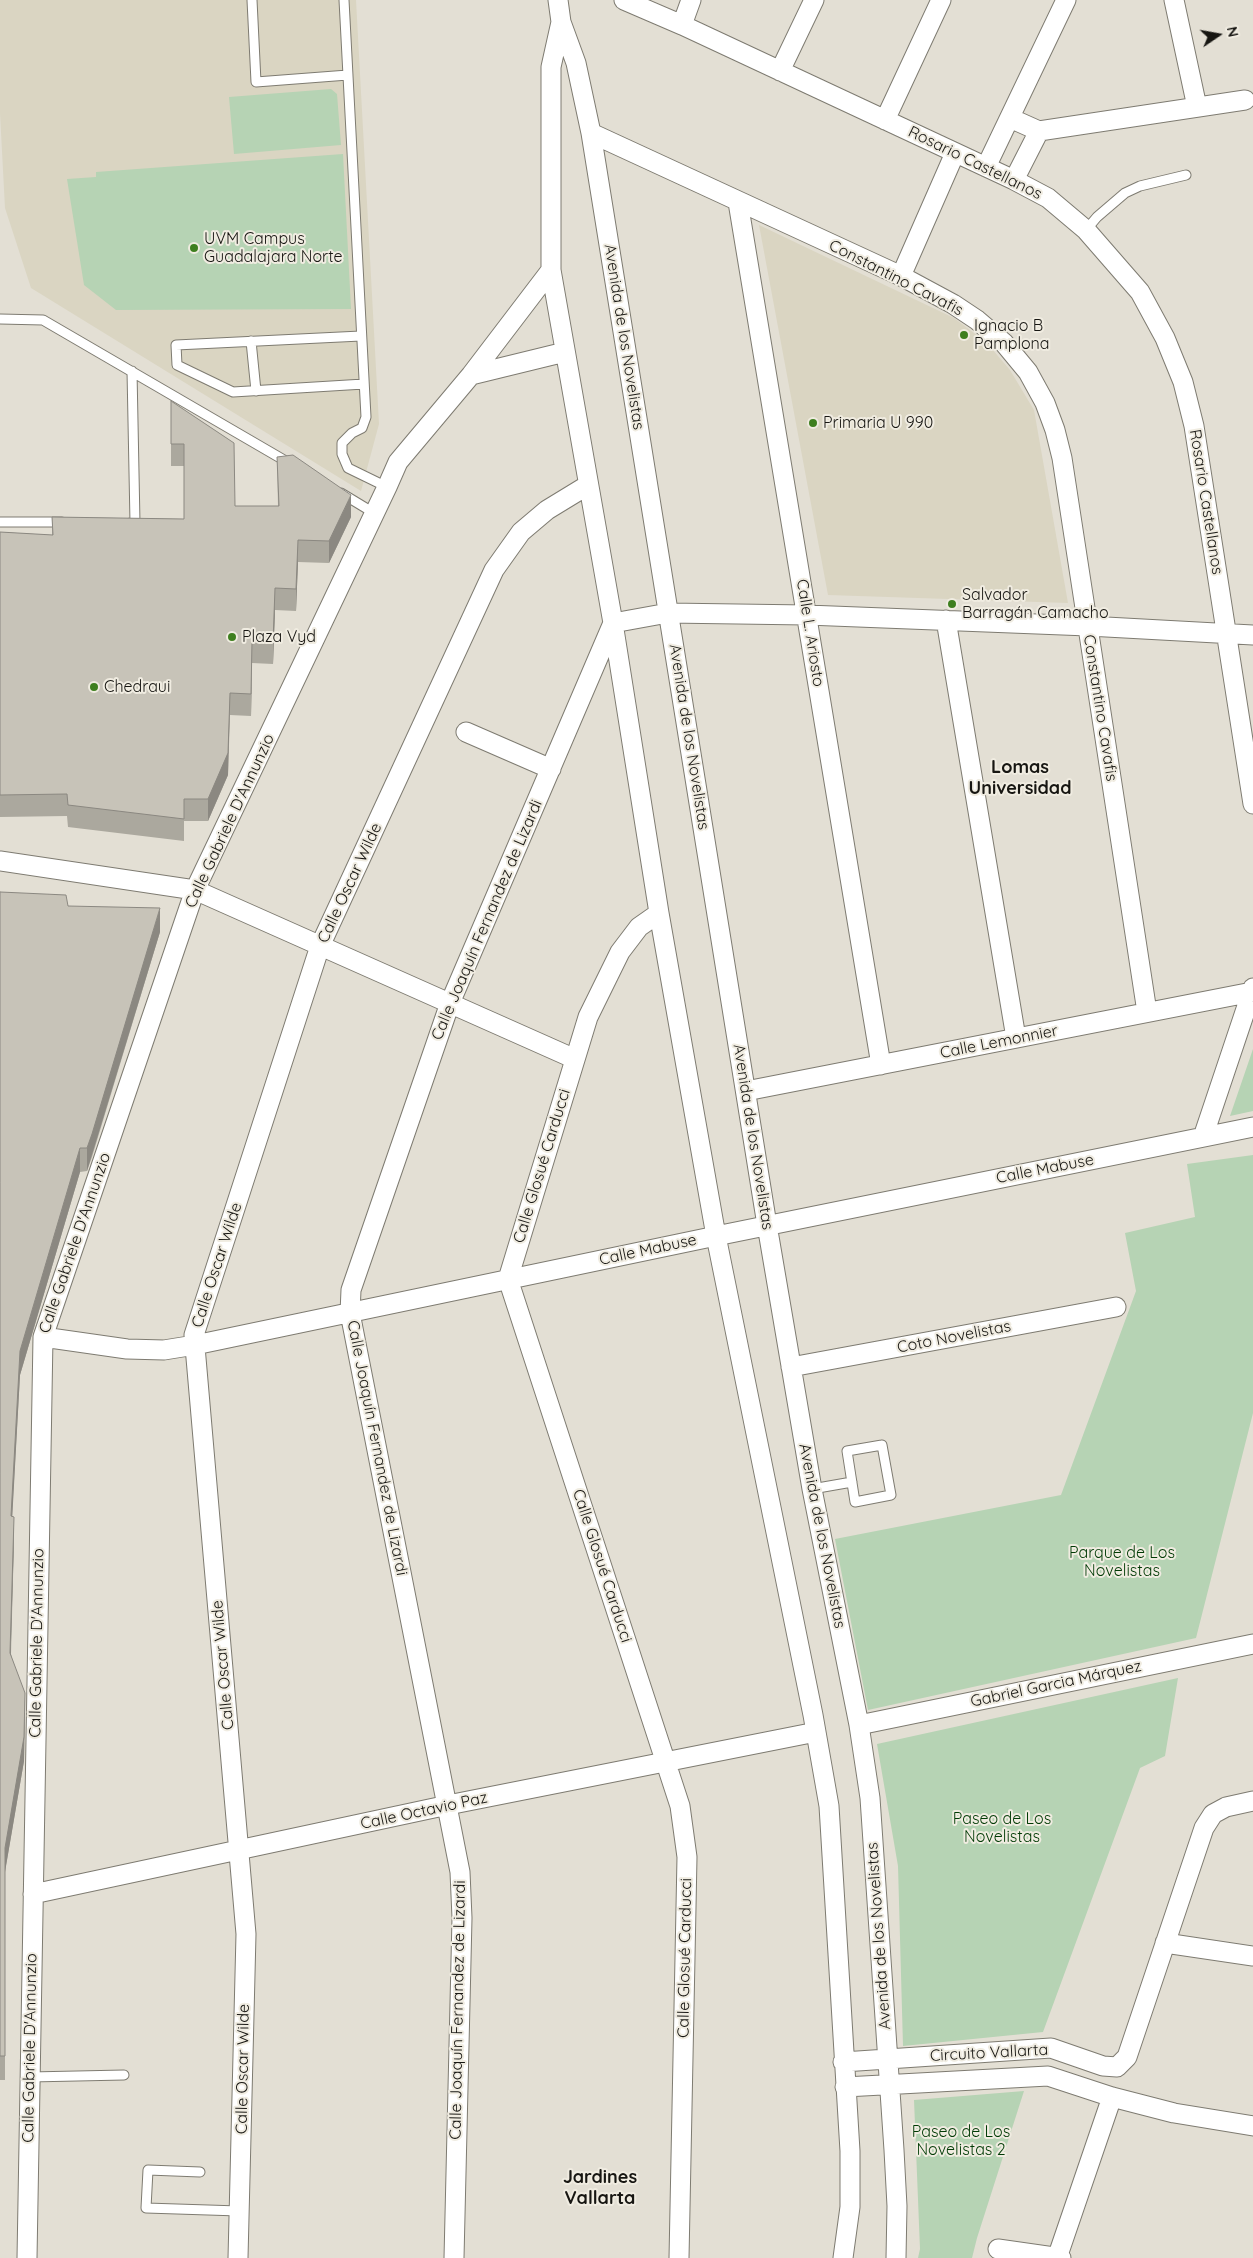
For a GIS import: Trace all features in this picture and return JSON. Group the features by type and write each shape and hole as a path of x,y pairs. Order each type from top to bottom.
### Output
{"street":[{"name":"Avenida de los Novelistas","path":"558,0 560,22 576,64 591,133 767,1225 812,1489 858,1725 870,1798 897,2206 896,2258"},
{"name":"Rosario Castellanos","path":"624,0 657,6 682,25 955,152 1048,198 1086,230 1140,292 1165,338 1182,382 1194,426 1253,804"},
{"path":"682,25 691,0"},
{"path":"780,71 814,0"},
{"path":"885,120 941,0"},
{"path":"986,167 1066,0"},
{"path":"1174,0 1197,108"},
{"name":"Avenida de los Novelistas","path":"560,22 550,67 551,270 614,623 659,913 716,1236 816,1732 829,1806 843,2062 850,2152 850,2207 843,2258"},
{"path":"1010,118 1039,131 1245,100"},
{"path":"1014,180 1039,131"},
{"name":"Constantino Cavafis","path":"591,133 901,276 953,304 977,320 1004,343 1028,372 1045,403 1058,439 1147,1012"},
{"path":"901,276 955,152"},
{"name":"Calle L. Ariosto","path":"738,202 882,1065"},
{"name":"Calle Gabriele D'Annunzio","path":"27,2258 42,1337 195,890 398,462 471,375 551,270"},
{"path":"471,375 565,352"},
{"name":"Calle Oscar Wilde","path":"238,2258 246,1934 194,1335 320,946 494,570 521,532 547,510 588,485"},
{"path":"614,623 668,613 807,615 1088,626 1253,635"},
{"path":"946,620 1016,1038"},
{"name":"Calle Joaquín Fernandez de Lizardi","path":"454,2258 462,1918 460,1872 350,1312 351,1290 450,1003 614,623"},
{"path":"466,732 551,769"},
{"path":"0,861 195,890 574,1059"},
{"name":"Calle Glosué Carducci","path":"659,913 639,927 620,952 588,1017 508,1279 680,1806 687,1857 679,2258"},
{"path":"1203,1137 1252,990"},
{"name":"Calle Lemonnier","path":"746,1092 1252,990"},
{"name":"Calle Mabuse","path":"42,1337 127,1349 164,1350 195,1345 767,1225 1253,1127"},
{"name":"Coto Novelistas","path":"791,1367 1116,1307"},
{"name":"Gabriel Garcia Márquez","path":"858,1725 1253,1644"},
{"name":"Calle Octavio Paz","path":"33,1894 448,1805 816,1732"},
{"name":"Circuito Vallarta","path":"843,2062 1051,2048 1103,2066 1117,2067 1128,2057 1204,1828 1213,1814 1226,1807 1253,1801"},
{"path":"1165,1942 1253,1956"},
{"name":"Circuito Vallarta","path":"845,2088 1048,2076 1112,2097 1174,2113 1253,2126"},
{"path":"998,2249 1059,2258 1112,2097"}],"lane":[{"path":"252,0 256,82 348,76"},
{"path":"344,0 366,417 362,428 352,433 342,444 342,454 348,468 387,487"},
{"path":"1086,230 1097,217 1126,193 1140,186 1186,175"},
{"path":"0,319 43,320 299,469"},
{"path":"361,336 176,345 177,364 232,392 364,384"},
{"path":"251,341 256,391"},
{"path":"116,523 135,523 132,371"},
{"path":"333,488 374,513"},
{"path":"0,522 68,522"},
{"path":"882,1445 891,1495 855,1502 852,1482 847,1451 882,1445"},
{"path":"812,1489 852,1482"},
{"path":"30,2076 124,2075"},
{"path":"200,2172 148,2170 146,2208 240,2211"}],"shaded area":[{"name":"UVM Campus Guadalajara Norte","path":"0,0 356,0 379,424 361,491 31,288 5,208 0,113"},
{"path":"759,225 954,318 986,342 1010,370 1034,410 1068,603 828,595"}],"green space":[{"path":"331,89 337,94 341,145 234,154 229,97"},
{"path":"343,154 351,309 116,310 84,285 67,179 96,177 96,172"},
{"path":"1253,1049 1253,1111 1230,1116"},
{"name":"Parque de Los Novelistas","path":"1253,1155 1253,1413 1196,1638 868,1710 835,1539 1061,1495 1136,1291 1125,1233 1195,1217 1187,1164"},
{"name":"Paseo de Los Novelistas","path":"1178,1678 1165,1756 1140,1768 1043,2032 903,2046 898,1866 877,1744"},
{"name":"Paseo de Los Novelistas 2","path":"1024,2091 972,2258 918,2258 920,2249 914,2100"}],"building":[{"path":"171,401 234,443 235,506 279,506 277,457 293,455 351,495 329,541 298,540 296,589 275,588 273,642 252,641 251,694 230,693 228,753 208,799 184,799 184,819 68,805 67,794 0,795 0,532 53,535 52,517 184,519 184,444 171,444"},
{"path":"0,892 66,895 68,906 160,908 92,1134 87,1148 80,1148 20,1351 11,1516 14,1517 10,1653 25,1693 24,1737 5,1848 5,2056 0,2056"}],"place":[{"name":"UVM Campus Guadalajara Norte","path":"194,248"},
{"name":"Ignacio B Pamplona","path":"964,335"},
{"name":"Primaria U 990","path":"813,423"},
{"name":"Salvador Barragán Camacho","path":"952,604"},
{"name":"Plaza Vyd","path":"232,637"},
{"name":"Chedraui","path":"94,687"}],"district":[{"name":"Lomas Universidad","path":"1020,778"},
{"name":"Jardines Vallarta","path":"600,2188"}]}
